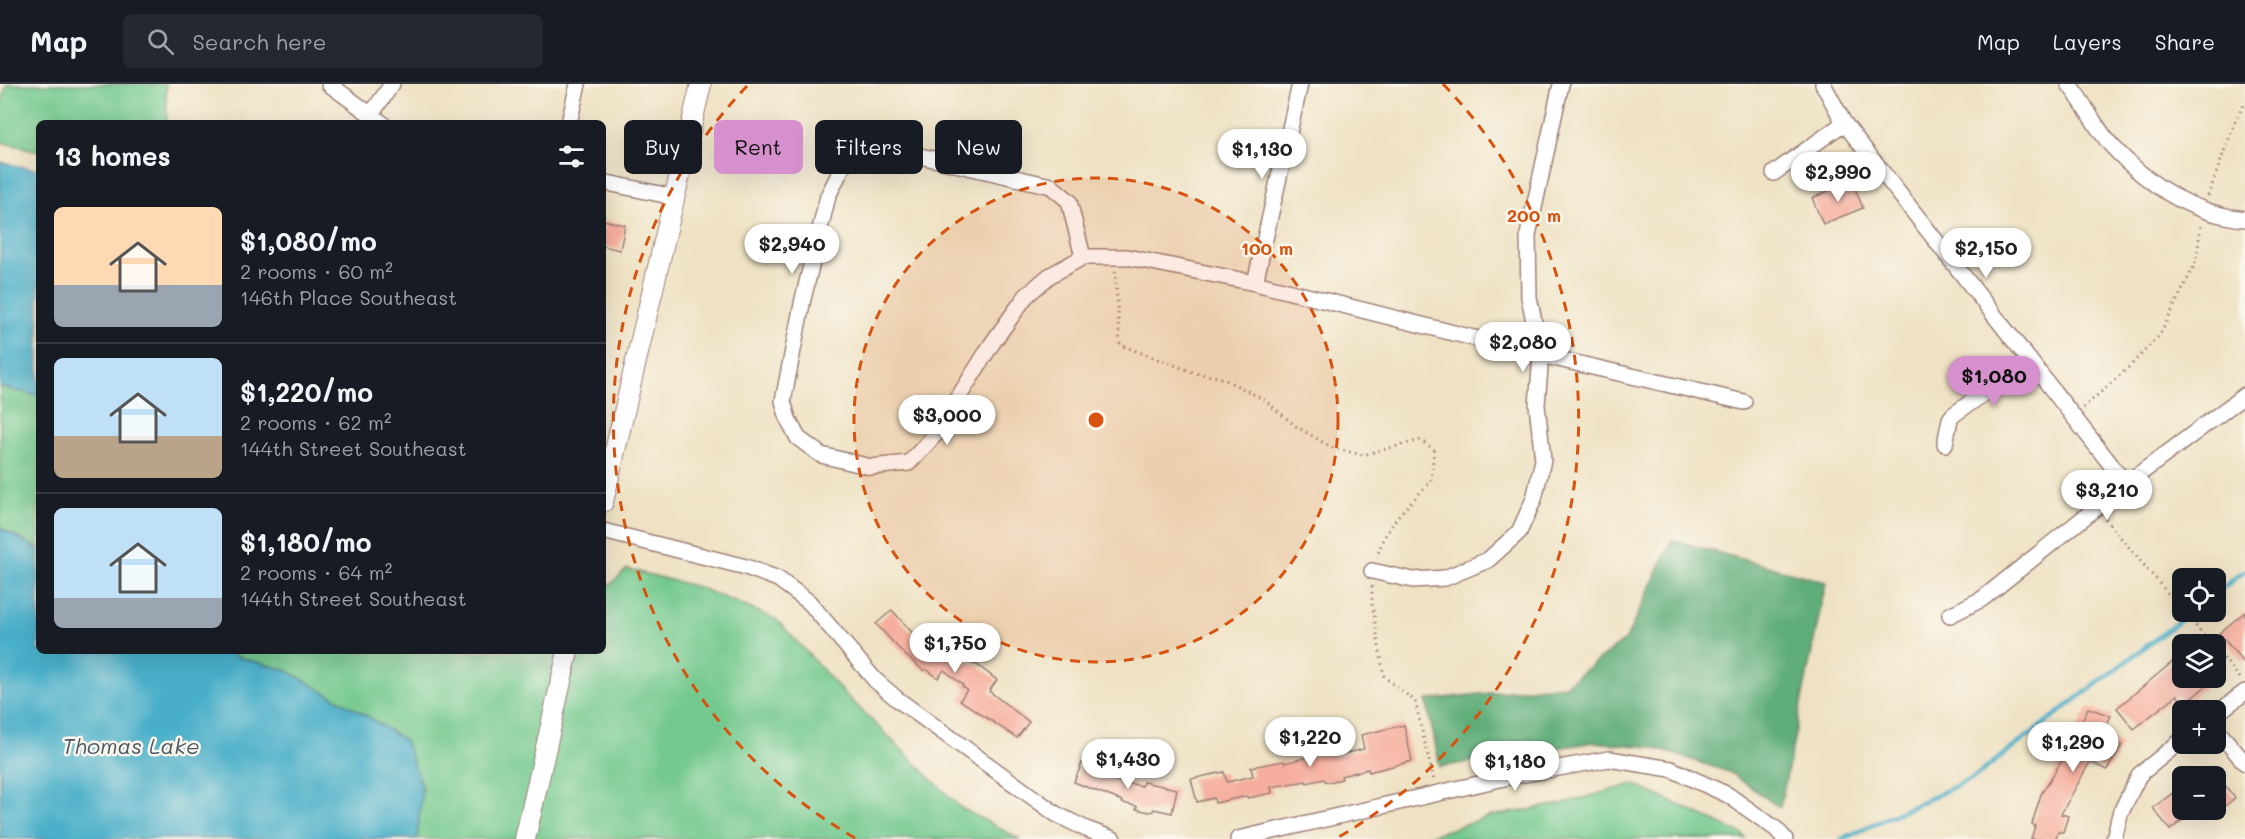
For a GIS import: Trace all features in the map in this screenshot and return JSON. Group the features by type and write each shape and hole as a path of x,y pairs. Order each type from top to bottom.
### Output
{"street":[{"path":"329,84 376,119 392,84"},
{"path":"570,120 578,84"},
{"path":"606,489 701,84"},
{"path":"1255,282 1300,84"},
{"path":"1372,571 1413,580 1445,578 1488,560 1519,532 1534,499 1543,460 1537,405 1541,354 1529,297 1528,235 1561,84"},
{"path":"1823,84 1844,123 2126,484"},
{"path":"2075,86 2110,144 2154,184 2184,203 2223,217 2245,219"},
{"path":"1774,173 1844,123"},
{"path":"1083,257 1069,201 1051,186 907,153 871,151 845,162 828,196 803,299 783,402 798,438 821,455 871,467 909,463 935,435 990,345 1026,296 1049,276 1083,257 1127,257 1255,282 1744,402"},
{"path":"606,183 674,197"},
{"path":"1945,444 1950,418 1953,415 2030,361"},
{"path":"1950,615 1982,599 2126,484 2245,395"},
{"path":"606,532 746,567 778,579 809,602 875,680 897,699 1056,814 1113,839"},
{"path":"525,839 567,654"},
{"path":"2226,706 2245,692"},
{"path":"2226,741 2245,763"},
{"path":"2114,839 2120,814 2139,775 2172,748"},
{"path":"1238,839 1513,776 1609,759 1671,769 1681,773 1728,795 1776,829 1785,839"}],"path":[{"path":"2073,416 2130,366 2160,335 2196,262 2203,210 2236,119 2245,103"},
{"path":"1114,257 1120,345 1196,373 1222,378 1263,399 1297,427 1332,448 1363,454 1421,440 1434,450 1431,482 1398,516 1383,539 1372,571 1372,603 1384,677 1415,701 1436,794"},
{"path":"2096,508 2172,598"},
{"path":"2193,622 2203,634"},
{"path":"2226,661 2245,684"}],"green space":[{"path":"7,84 166,84 167,120 36,120 36,150 0,142 0,108"},
{"path":"0,387 36,395 36,547 0,528"},
{"path":"1672,540 1826,582 1780,808 1729,772 1651,747 1594,742 1440,767 1426,700 1565,685 1626,639"},
{"path":"627,569 698,587 776,619 845,694 961,808 1020,839 417,839 422,787 405,741 367,716 286,670 232,654 606,654 606,584 610,585"},
{"path":"1633,784 1742,834 1746,839 1419,839 1492,816 1561,804"}],"water":[{"path":"0,162 36,169 36,395 0,387"},
{"name":"Thomas Lake","path":"0,528 36,547 36,654 232,654 286,670 367,716 405,741 422,787 417,839 0,839"}],"building":[{"path":"1852,181 1863,208 1823,224 1812,198"},
{"path":"606,221 625,225 620,250 606,247"},
{"path":"892,610 926,648 936,636 967,662 977,665 997,680 989,691 1029,722 1017,738 960,700 967,690 944,670 938,678 926,669 924,671 904,654 876,624"},
{"path":"2245,612 2245,664 2226,641 2226,634 2219,633"},
{"path":"2172,662 2172,688 2204,688 2189,700 2181,700 2177,695 2134,729 2117,708"},
{"path":"2088,708 2111,716 2102,735 2122,745 2107,770 2090,762 2061,814 2068,816 2063,832 2058,832 2056,839 2031,839 2035,826 2032,824 2041,794 2065,756"},
{"path":"1404,725 1412,761 1369,772 1368,769 1341,776 1342,779 1329,782 1324,779 1271,787 1272,793 1248,798 1248,796 1215,803 1214,798 1197,802 1191,779 1224,772 1227,782 1253,776 1251,767 1284,761 1285,763 1334,751 1335,756 1364,749 1361,735"},
{"path":"1082,763 1115,773 1113,780 1142,786 1143,782 1177,789 1172,813 1154,809 1149,812 1136,809 1137,806 1122,803 1122,801 1074,782"},
{"path":"2226,787 2235,798 2226,805"},
{"path":"2172,794 2172,820 2182,820 2170,830 2153,808"}],"waterway":[{"path":"2226,585 2245,571"},
{"path":"1842,839 1973,778 2178,622"}]}
